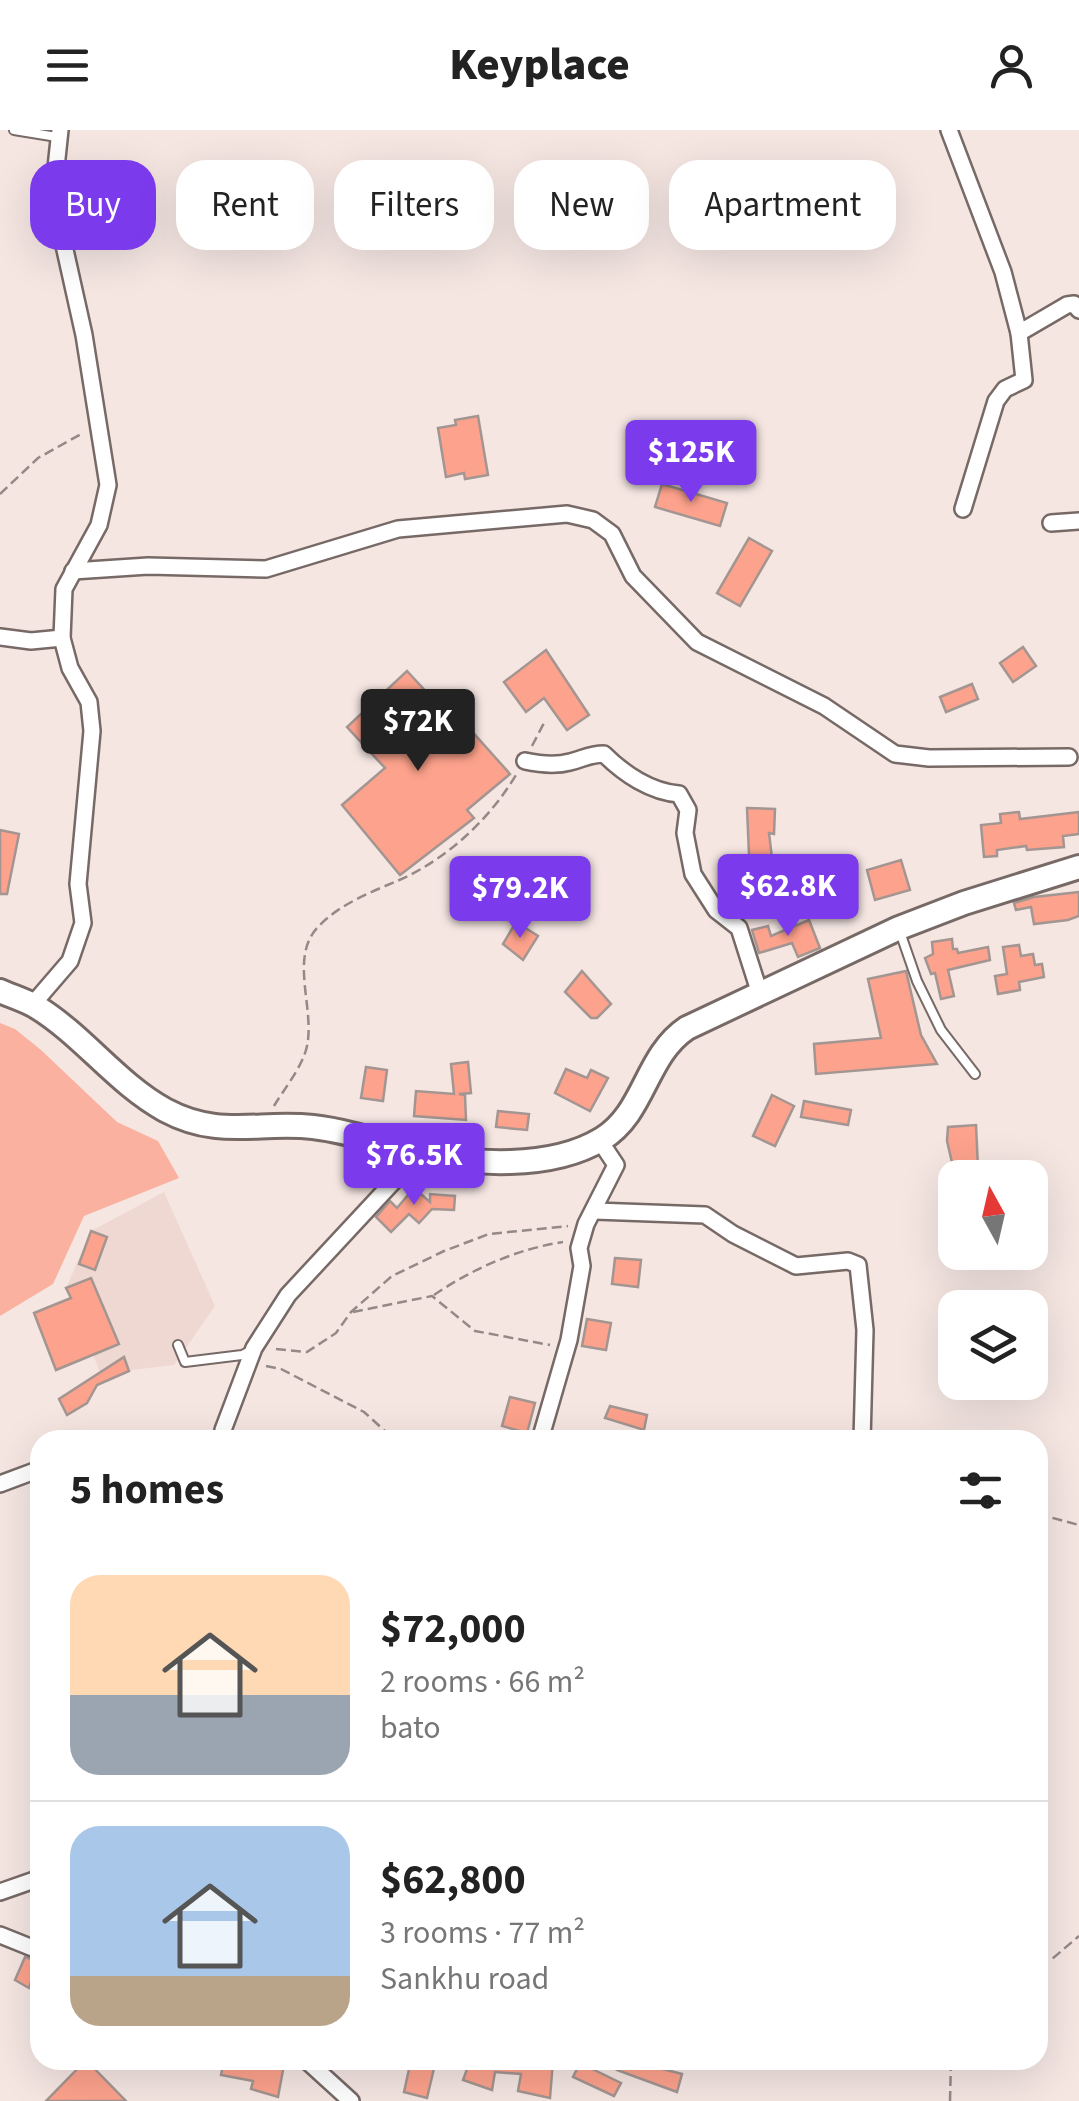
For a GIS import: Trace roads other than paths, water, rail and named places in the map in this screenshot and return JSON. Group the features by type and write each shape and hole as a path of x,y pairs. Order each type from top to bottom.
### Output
{"main road":[{"path":"0,992 32,1004 68,1030 138,1094 190,1121 234,1130 324,1128 420,1153 508,1161 571,1153 600,1141 624,1123 660,1053 674,1036 710,1015 899,928 964,902 1079,867"}],"street":[{"path":"949,130 1003,272 1024,380 1005,390 996,401 963,509"},
{"path":"32,1004 70,961 83,924 78,884 92,731 89,702 70,668 62,638 64,589 106,507 107,468 84,335 53,196 58,133"},
{"path":"1018,334 1067,305 1074,304 1079,310"},
{"path":"73,572 148,566 266,569 398,529 567,514 582,516 612,534 633,576 697,642 824,706 895,754 929,758 1069,756"},
{"path":"1051,523 1079,521"},
{"path":"0,637 31,641 62,638"},
{"path":"525,760 543,764 604,754 617,767 662,793 679,794 688,810 684,834 692,874 716,910 738,928 760,994"},
{"path":"543,1430 569,1340 582,1266 579,1248 616,1165 600,1141"},
{"path":"223,1430 252,1356 288,1296 420,1153"},
{"path":"590,1218 705,1215 796,1266 848,1261 858,1264 865,1330 862,1430"},
{"path":"0,1484 30,1472"},
{"path":"0,1892 30,1882"},
{"path":"0,1935 30,1947"},
{"path":"317,2070 350,2101"}],"lane":[{"path":"14,130 58,133"},
{"path":"899,928 917,981 941,1030 975,1074"},
{"path":"178,1345 185,1362 252,1356"}]}
